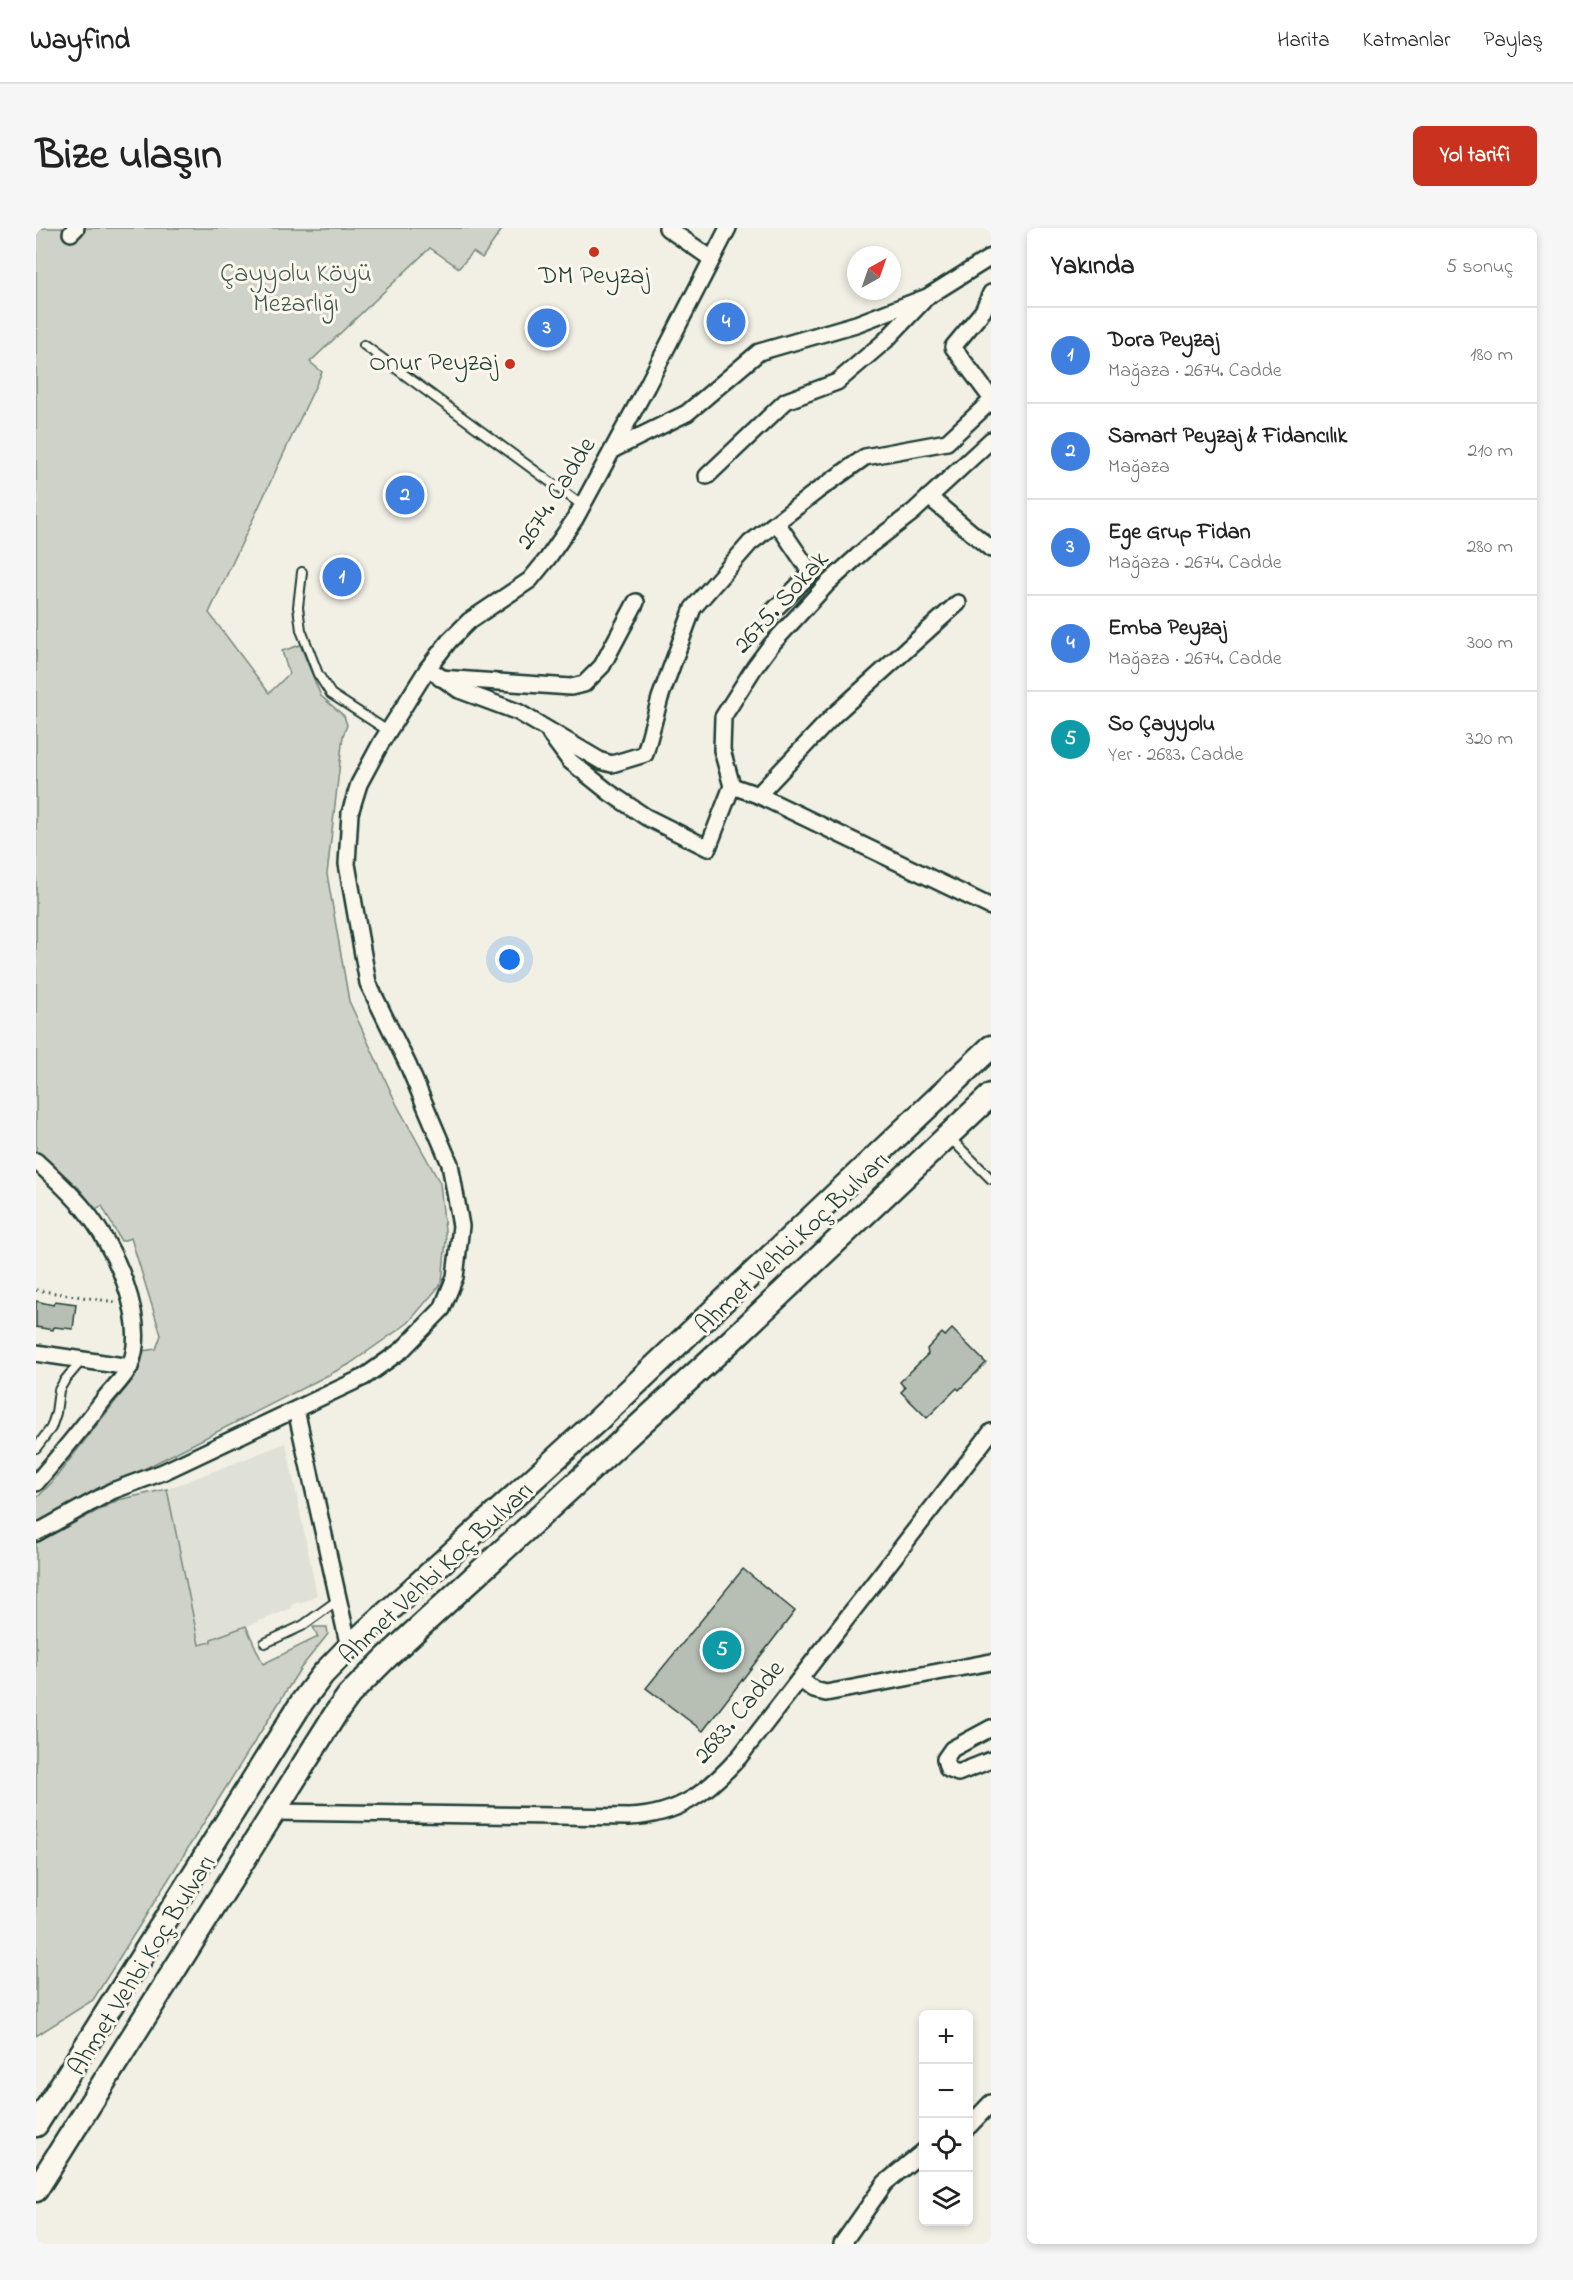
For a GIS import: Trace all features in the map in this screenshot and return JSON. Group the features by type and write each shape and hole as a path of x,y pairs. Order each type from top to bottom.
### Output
{"main road":[{"name":"Ahmet Vehbi Koç Bulvarı","path":"36,2125 296,1712 323,1674 349,1647 598,1420 991,1047"},
{"name":"Ahmet Vehbi Koç Bulvarı","path":"36,2190 336,1713 367,1676 732,1340 948,1136 989,1102"}],"street":[{"path":"667,228 712,259"},
{"name":"2674. Cadde","path":"36,1533 112,1491 163,1472 364,1377 402,1350 442,1309 455,1277 461,1226 450,1164 408,1065 368,982 347,864 350,813 359,784 388,731 428,668 464,626 530,580 548,558 583,506 728,228"},
{"path":"614,449 687,413 759,352 856,324 927,297 991,257"},
{"path":"428,668 459,690 505,706 546,727 601,761 612,764 645,754 660,698 693,608 750,543 865,458 947,442 991,399 953,347 983,311 991,293"},
{"path":"707,476 786,401 837,382 885,341 927,297"},
{"name":"2675. Sokak","path":"732,786 722,750 723,717 771,645 848,563 929,497 991,440"},
{"path":"929,497 991,549"},
{"path":"769,615 811,573 777,523"},
{"path":"440,678 571,687 584,684 602,666 636,602"},
{"path":"758,795 834,715 958,603"},
{"path":"546,727 570,761 610,793 646,817 708,848 732,786 758,795 991,907"},
{"path":"36,1161 85,1210 101,1233 125,1281 131,1304 135,1347 130,1367 68,1447 36,1483"},
{"path":"36,1353 130,1367"},
{"path":"296,1410 349,1647"},
{"name":"2683. Cadde","path":"273,1812 629,1817 661,1814 675,1809 709,1788 725,1773 991,1432"},
{"path":"800,1679 814,1690 826,1693 991,1662"},
{"path":"991,1728 952,1749 945,1759 948,1769 958,1773 991,1760"},
{"path":"973,2122 991,2103"},
{"path":"842,2244 885,2183 919,2155"}],"lane":[{"path":"364,345 583,506"},
{"path":"302,572 298,607 301,630 318,674 331,694 388,731"},
{"path":"948,1136 991,1179"},
{"path":"36,1448 51,1428 56,1413 59,1390 82,1360"},
{"path":"265,1643 302,1626 338,1600"}],"path":[{"path":"36,1290 131,1304"}],"shaded area":[{"path":"286,1443 317,1595 300,1604 299,1602 291,1605 292,1608 199,1645 167,1489"}],"green space":[{"name":"Çayyolu Köyü Mezarlığı","path":"36,228 503,228 482,258 473,252 459,268 430,248 310,362 322,372 209,613 269,693 289,674 282,651 300,645 321,696 344,716 347,725 343,736 327,874 349,1001 397,1105 440,1183 446,1240 442,1283 408,1323 348,1365 36,1524 36,1499 53,1481 130,1383 142,1351 156,1349 161,1335 131,1238 121,1241 102,1206 95,1209 79,1188 36,1151"},
{"path":"167,1489 199,1645 246,1626 263,1664 318,1637 313,1627 327,1627 328,1634 300,1669 93,2000 36,2036 36,1543 118,1500"}],"building":[{"path":"36,1301 53,1305 55,1301 76,1304 73,1329 54,1327 53,1330 36,1327"},
{"path":"952,1329 986,1363 927,1418 901,1392 905,1388 900,1382 928,1354 927,1349 942,1333 945,1336"},
{"path":"743,1569 795,1611 703,1731 646,1688"}],"place":[{"name":"DM Peyzaj","path":"594,252"},
{"name":"Emba Peyzaj","path":"726,322"},
{"name":"Ege Grup Fidan","path":"547,328"},
{"name":"Onur Peyzaj","path":"510,364"},
{"name":"Samart Peyzaj & Fidancılık","path":"405,495"},
{"name":"Dora Peyzaj","path":"342,577"},
{"name":"So Çayyolu","path":"722,1650"}]}
